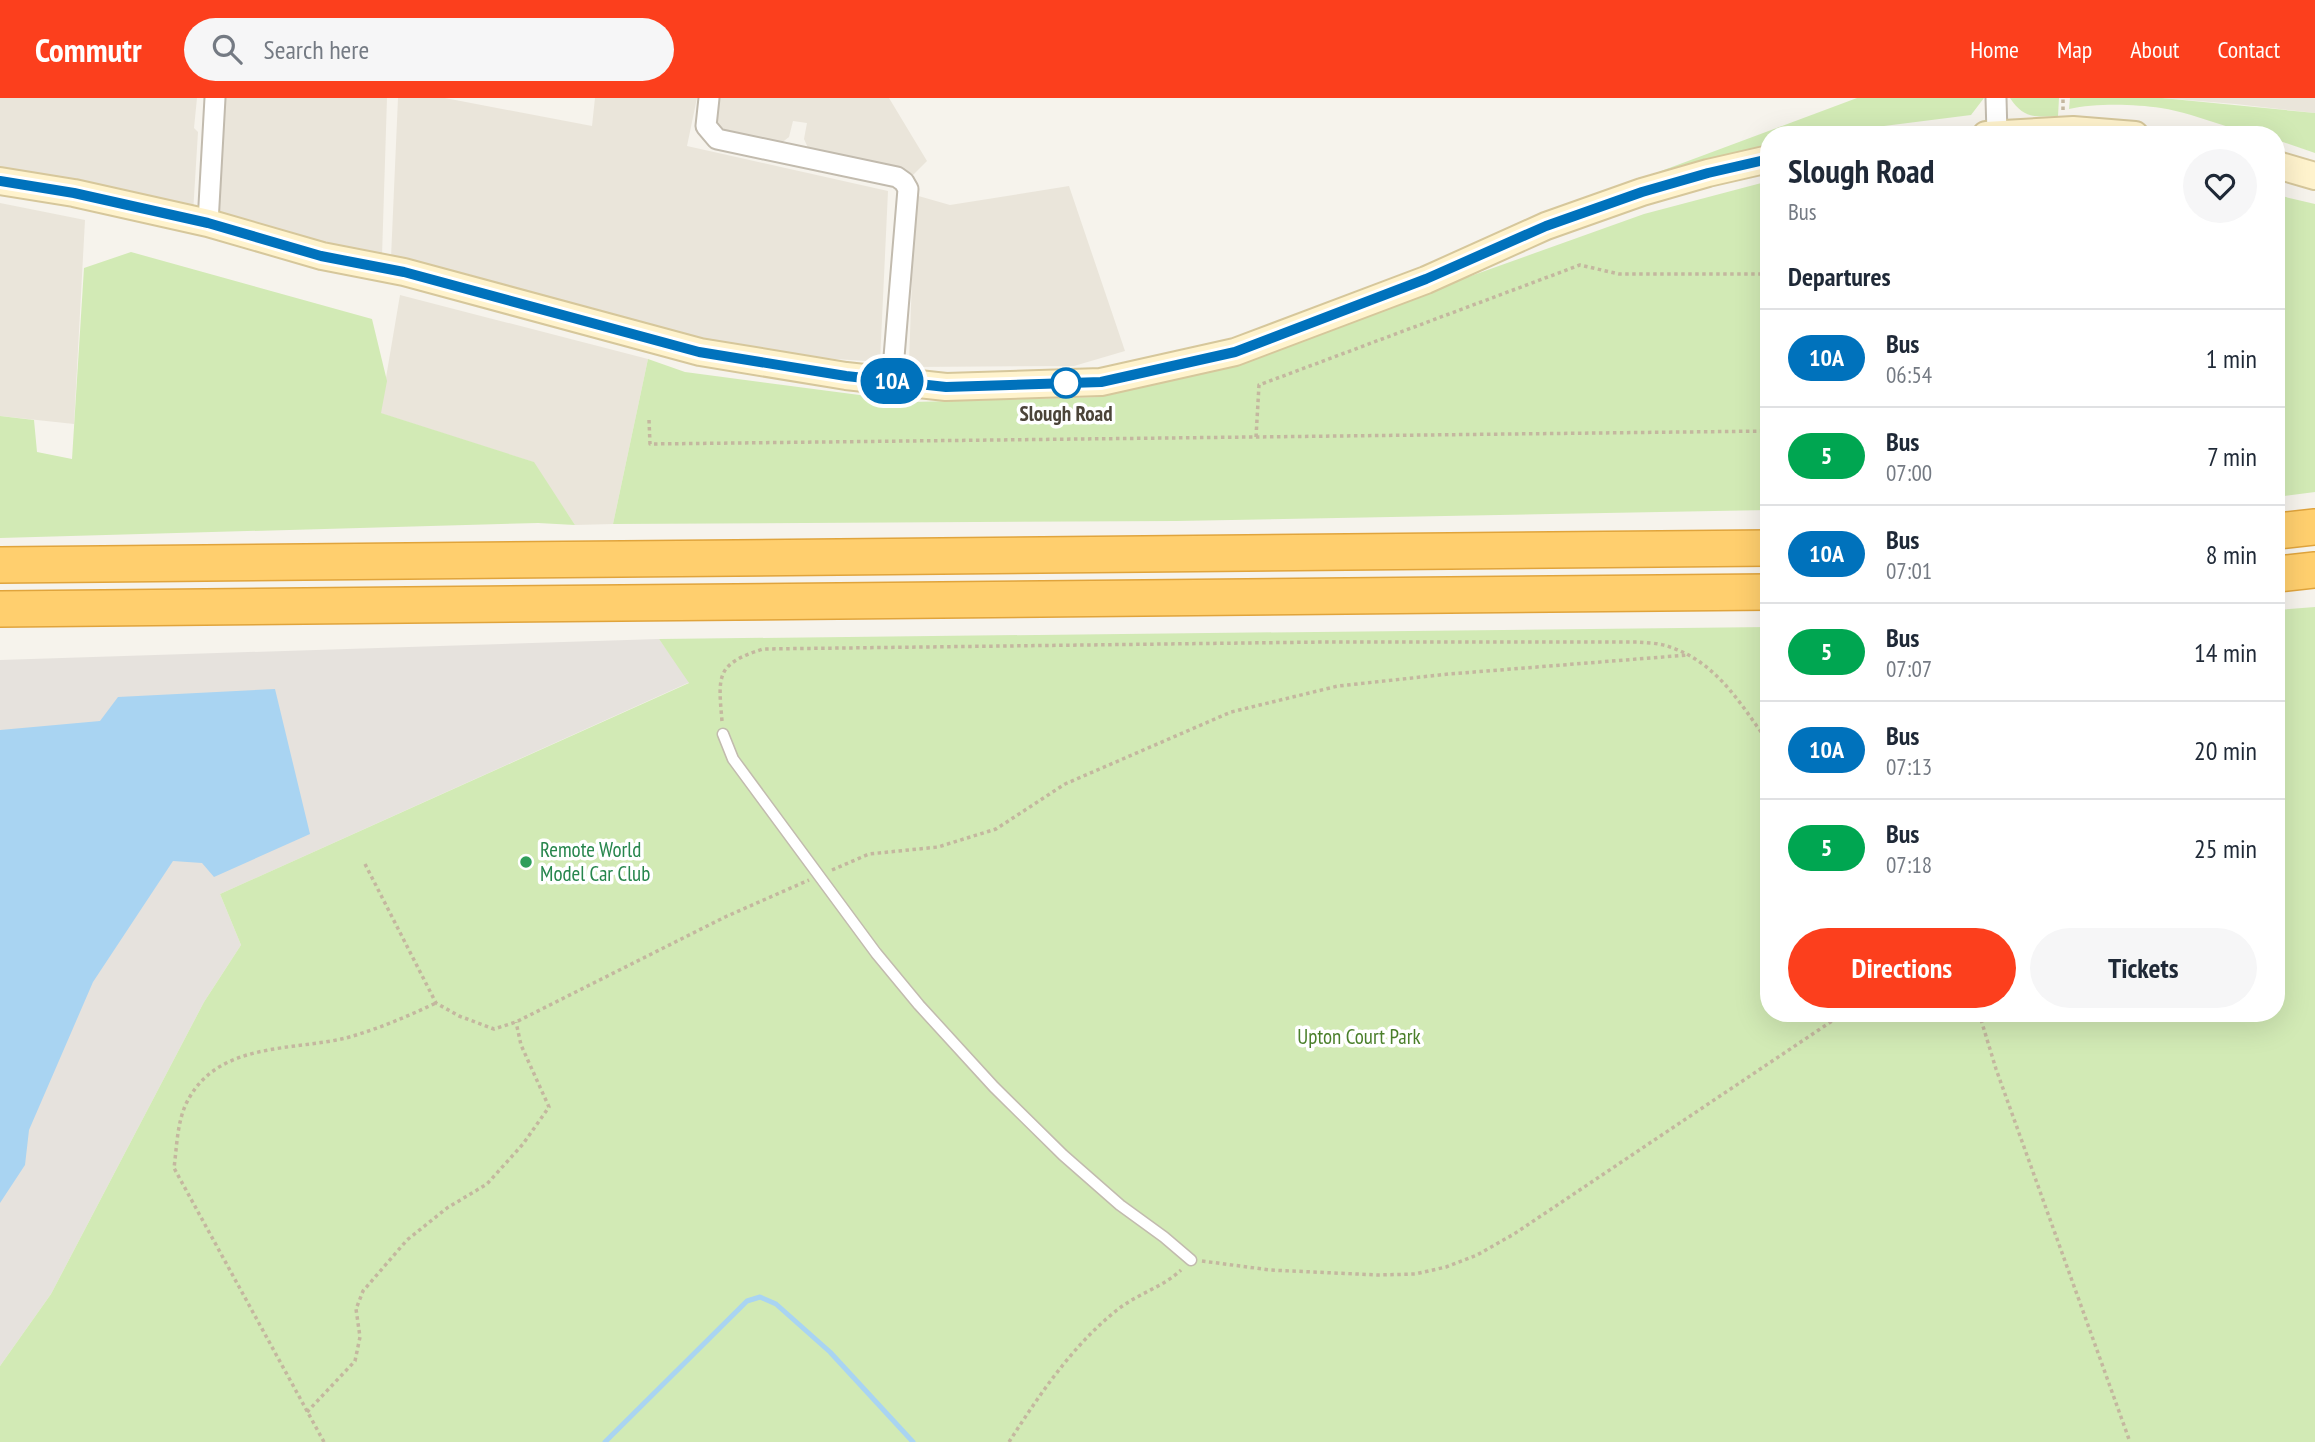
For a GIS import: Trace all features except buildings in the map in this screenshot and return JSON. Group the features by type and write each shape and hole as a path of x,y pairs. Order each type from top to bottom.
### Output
{"highway":[{"path":"2285,530 2315,527"},
{"path":"0,565 1760,548"},
{"path":"2285,573 2315,570"},
{"path":"0,609 1760,592"}],"main road":[{"path":"0,181 74,193 208,223 321,256 404,272 699,352 946,387 1101,382 1235,352 1426,279 1546,226 1642,192 1760,161"},
{"path":"2285,167 2315,176"}],"street":[{"path":"208,223 215,98"},
{"path":"709,98 706,127 717,139 897,177 904,182 908,189 892,381"},
{"path":"1996,98 1997,126"}],"lane":[{"path":"723,734 733,759 876,953 919,1005 994,1087 1063,1155 1120,1205 1191,1260"}],"path":[{"path":"1256,437 1259,385 1580,265 1619,274 1760,274"},
{"path":"649,420 650,444 1760,431"},
{"path":"723,734 719,684 726,667 740,656 763,649 1297,643 1637,642 1668,646 1688,655 1720,677 1760,731"},
{"path":"365,864 436,1003 458,1016 494,1029 516,1022 725,918 869,854 938,847 996,829 1066,784 1231,712 1338,686 1448,674 1688,655"},
{"path":"324,1442 174,1168 181,1117 188,1100 202,1080 221,1064 246,1055 344,1038 395,1023 436,1003"},
{"path":"307,1412 355,1361 360,1337 356,1309 363,1291 407,1240 447,1208 487,1184 523,1144 549,1107 521,1045 516,1022"},
{"path":"1009,1442 1053,1377 1094,1330 1119,1308 1171,1278 1191,1260 1270,1270 1378,1275 1415,1274 1446,1267 1478,1255 1525,1227 1831,1022"},
{"path":"1982,1022 1996,1069 2130,1442"}],"shaded area":[{"path":"0,98 197,98 194,128 198,132 193,213 0,170"},
{"path":"223,98 387,98 382,256 219,217"},
{"path":"398,98 445,98 592,126 595,98 697,98 687,146 888,191 880,362 791,356 680,335 391,258"},
{"path":"714,98 889,98 927,161 911,177 897,166 809,150 804,139 807,123 793,121 789,137 780,144 709,128"},
{"path":"2162,98 2315,98 2315,113 2235,104"},
{"path":"1069,186 1125,351 1074,366 913,367 909,362 915,195 950,205"},
{"path":"0,203 85,220 74,424 0,416"},
{"path":"400,295 648,359 613,524 575,525 533,462 380,413"},
{"path":"659,639 690,682 220,894 241,945 204,1002 51,1294 0,1366 0,660"}],"green space":[{"path":"1857,98 1984,98 1971,115 1884,126 1782,126"},
{"path":"2010,98 2059,98 2058,116 2043,117 2025,113"},
{"path":"2070,98 2162,98 2315,113 2315,153 2285,143 2285,126 2226,126 2161,108 2139,106 2069,109"},
{"path":"1760,134 1760,148 1645,177"},
{"path":"1760,183 1760,510 1176,521 613,524 648,359 685,372 913,402 1100,397 1189,373 1644,214"},
{"path":"2285,197 2315,204 2315,492 2285,496"},
{"path":"131,252 372,319 387,381 381,413 534,462 575,525 538,523 0,538 0,416 34,420 37,452 72,459 84,268"},
{"name":"Upton Court Park","path":"2315,607 2315,1442 0,1442 0,1366 51,1294 204,1002 241,945 220,894 689,683 659,639 1760,627 1760,1022 2285,1022 2285,609"}],"water":[{"path":"275,689 310,834 214,877 202,863 173,861 93,982 29,1130 25,1165 0,1203 0,730 100,721 118,697"}],"waterway":[{"path":"605,1442 747,1301 760,1297 776,1304 830,1352 913,1442"}],"bus line":[{"name":"10A","path":"0,181 74,193 208,223 321,256 404,272 699,352 846,376 946,387 1101,382 1235,352 1426,279 1546,226 1642,192 1760,161"}],"place":[{"name":"Slough Road","path":"1066,383"},
{"name":"Remote World Model Car Club","path":"526,862"}]}
